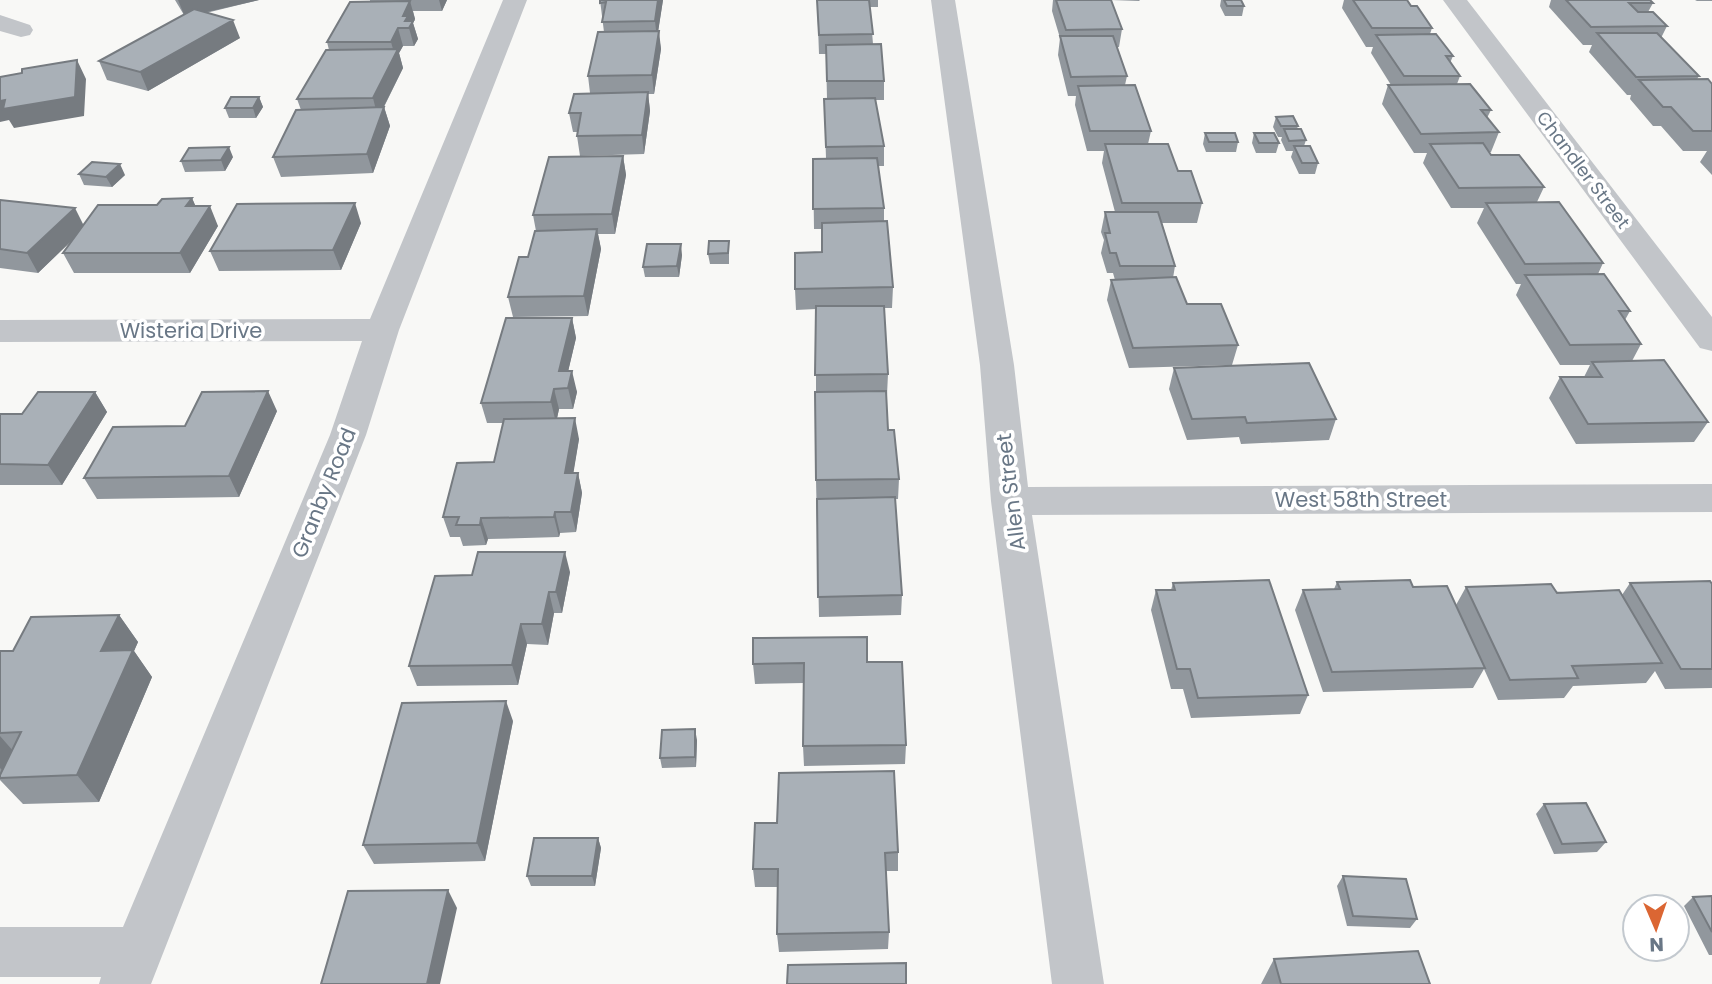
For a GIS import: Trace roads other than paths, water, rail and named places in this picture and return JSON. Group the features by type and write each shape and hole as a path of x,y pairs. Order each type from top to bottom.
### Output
{"street":[{"name":"Granby Road","path":"132,968 348,435 372,368 382,330 514,0"},
{"name":"Allen Street","path":"943,0 997,365 1010,501 1078,984"},
{"name":"Chandler Street","path":"1455,0 1712,340"},
{"name":"Wisteria Drive","path":"0,331 382,330"},
{"name":"West 58th Street","path":"1010,501 1712,498"},
{"path":"0,952 132,968"}]}
